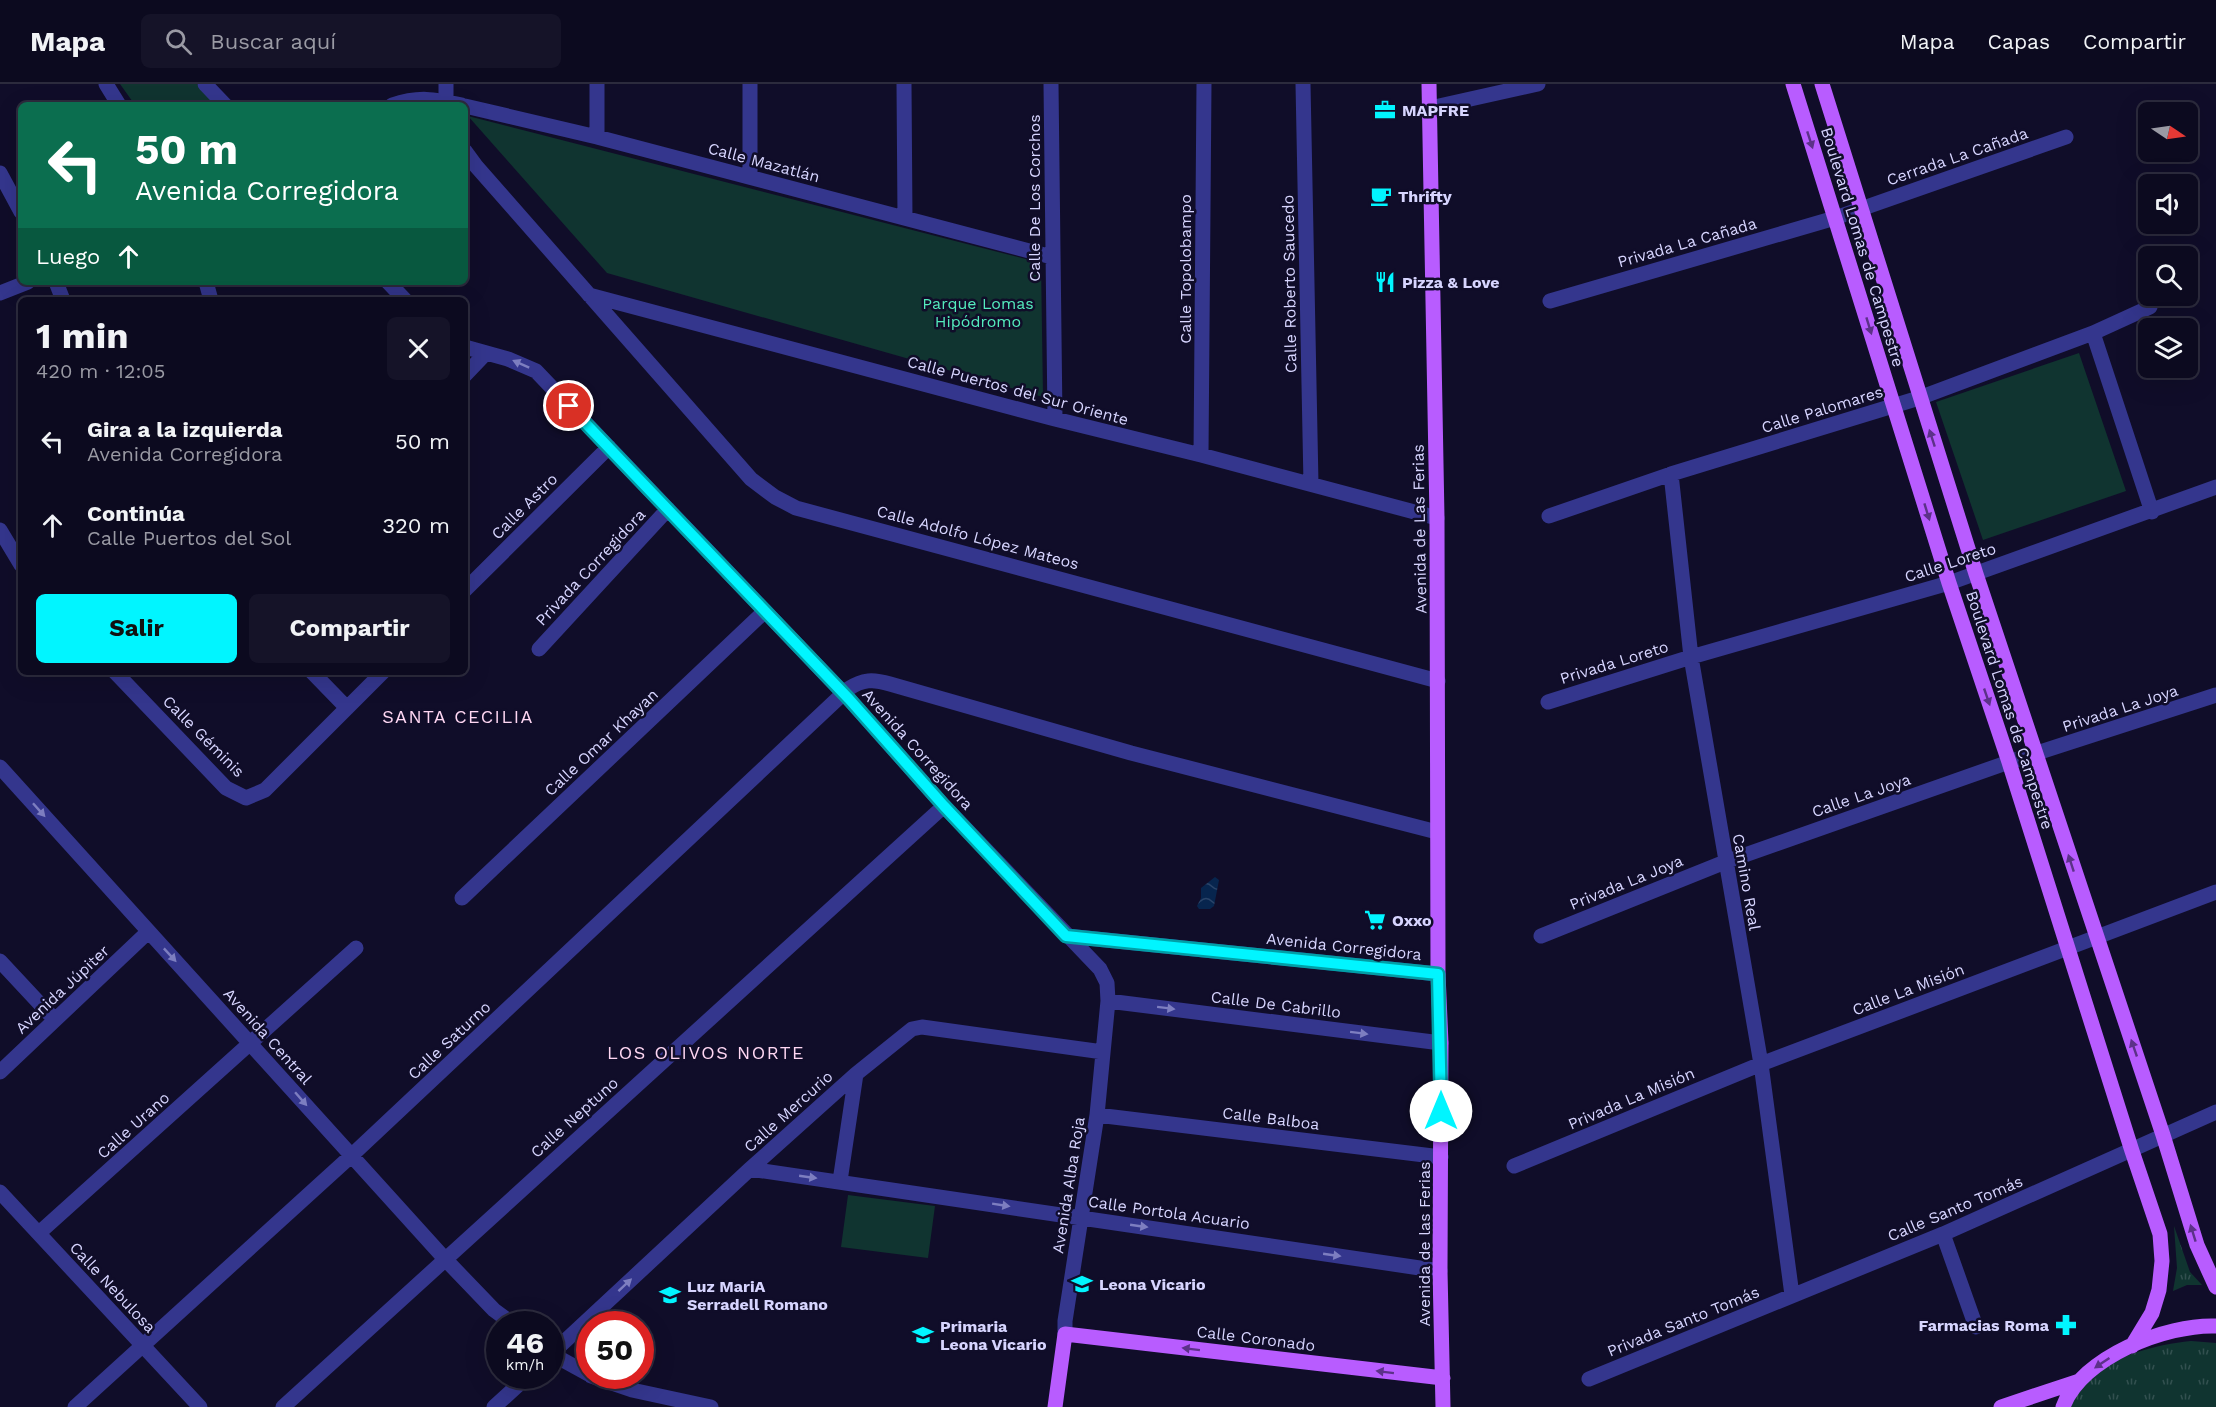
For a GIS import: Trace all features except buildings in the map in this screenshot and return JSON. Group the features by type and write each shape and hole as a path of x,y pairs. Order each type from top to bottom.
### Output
{"main road":[{"name":"Avenida de Las Ferias","path":"1429,84 1437,518 1438,974"},
{"name":"Boulevard Lomas de Campestre","path":"1793,84 1949,583 2009,762 2160,1234 2162,1261 2159,1290 2152,1313 2132,1346"},
{"name":"Boulevard Lomas de Campestre","path":"1822,84 1976,574 2163,1135 2197,1245 2216,1287"},
{"name":"Avenida de las Ferias","path":"1438,974 1441,1043 1440,1271 1444,1406"},
{"path":"2063,1407 2079,1382 2092,1370 2132,1346 2156,1335 2184,1328 2216,1326"},
{"name":"Calle Coronado","path":"1065,1334 1443,1378"},
{"name":"Avenida Alba Roja","path":"1055,1407 1065,1334"},
{"path":"2001,1407 2079,1382"}],"street":[{"path":"106,84 117,102"},
{"path":"205,84 222,102"},
{"path":"446,84 446,102"},
{"path":"597,84 597,137"},
{"path":"750,84 750,177"},
{"path":"904,84 905,218"},
{"name":"Calle De Los Corchos","path":"1051,84 1055,419"},
{"name":"Calle Topolobampo","path":"1201,455 1204,84"},
{"name":"Calle Roberto Saucedo","path":"1303,84 1311,484"},
{"path":"1430,108 1538,84"},
{"name":"Calle Mazatlán","path":"403,102 418,98 440,102"},
{"name":"Calle Mazatlán","path":"468,106 597,137 1052,257"},
{"name":"Cerrada La Cañada","path":"1835,218 2066,137"},
{"name":"Calle Adolfo López Mateos","path":"468,155 751,479 775,497 796,508 1438,681"},
{"path":"0,173 18,206"},
{"name":"Privada La Cañada","path":"1550,301 1835,218"},
{"path":"0,293 20,285"},
{"name":"Calle Puertos del Sur Oriente","path":"589,295 1437,518"},
{"name":"Calle Palomares","path":"1549,516 1671,474 1919,398 2092,333 2150,307"},
{"path":"2092,333 2152,512"},
{"name":"Avenida Corregidora","path":"468,348 508,359 536,371 844,694 944,806 1100,969"},
{"path":"468,372 486,353"},
{"name":"Calle Astro","path":"468,587 609,447"},
{"name":"Camino Real","path":"1671,474 1691,657 1761,1064 1792,1295"},
{"name":"Calle Loreto","path":"1691,657 1949,583 2152,512 2216,487"},
{"name":"Privada Corregidora","path":"539,649 668,510"},
{"path":"0,530 18,560"},
{"name":"Calle Omar Khayan","path":"462,898 764,612"},
{"name":"Privada Loreto","path":"1548,702 1691,657"},
{"name":"Calle Géminis","path":"119,675 226,788 246,798 266,790 347,708"},
{"path":"315,675 347,708 380,675"},
{"path":"844,694 858,682 879,681 1131,753 1437,832"},
{"name":"Calle Saturno","path":"75,1407 351,1156 844,694"},
{"name":"Privada La Joya","path":"2009,762 2216,695"},
{"name":"Calle La Joya","path":"1725,862 2009,762"},
{"name":"Avenida Central","path":"0,767 351,1156 445,1259 496,1311"},
{"name":"Calle Neptuno","path":"283,1407 944,806"},
{"name":"Privada La Joya","path":"1541,936 1725,862"},
{"path":"2096,936 2216,892"},
{"name":"Avenida Júpiter","path":"0,1072 148,932"},
{"name":"Avenida Corregidora","path":"1066,936 1438,974"},
{"name":"Calle La Misión","path":"1761,1064 2096,936"},
{"name":"Calle Urano","path":"39,1233 356,948"},
{"path":"0,961 55,1020"},
{"name":"Avenida Alba Roja","path":"1065,1334 1097,1115 1108,1001 1107,983 1100,969"},
{"name":"Calle De Cabrillo","path":"1108,1001 1441,1043"},
{"name":"Calle Mercurio","path":"564,1342 750,1169 856,1074 912,1029 922,1027 1102,1052"},
{"name":"Privada La Misión","path":"1514,1166 1761,1064"},
{"path":"840,1181 856,1074"},
{"path":"2163,1135 2216,1112"},
{"name":"Calle Balboa","path":"1097,1115 1441,1156"},
{"name":"Calle Santo Tomás","path":"1792,1295 1943,1234 2163,1135"},
{"name":"Calle Portola Acuario","path":"750,1169 1440,1271"},
{"name":"Calle Nebulosa","path":"0,1192 200,1407"},
{"path":"1943,1234 1976,1327"},
{"name":"Privada Santo Tomás","path":"1589,1379 1792,1295"},
{"path":"494,1407 514,1389"},
{"path":"629,1389 711,1407"}],"green space":[{"path":"120,84 197,84 214,102 133,102"},
{"name":"Parque Lomas Hipódromo","path":"468,116 1041,263 1043,397 607,273"},
{"path":"2079,353 2126,491 1983,540 1936,402"},
{"path":"848,1195 935,1206 928,1258 841,1247"},
{"path":"2174,1226 2190,1272 2202,1285 2187,1285 2173,1291 2177,1268"},
{"path":"2191,1341 2216,1343 2216,1407 2066,1407 2087,1381 2113,1363 2151,1348"}],"water":[{"path":"1215,877 1219,880 1214,906 1210,909 1199,909 1197,906 1201,898 1201,888"}],"place":[{"name":"MAPFRE","path":"1385,110"},
{"name":"Thrifty","path":"1381,196"},
{"name":"Pizza & Love","path":"1385,282"},
{"name":"Oxxo","path":"1375,920"},
{"name":"Leona Vicario","path":"1082,1284"},
{"name":"Luz MariA Serradell Romano","path":"670,1295"},
{"name":"Farmacias Roma","path":"2066,1325"},
{"name":"Primaria Leona Vicario","path":"923,1335"}],"district":[{"name":"SANTA CECILIA","path":"458,717"},
{"name":"LOS OLIVOS NORTE","path":"706,1053"}],"route":[{"path":"569,406 849,699 944,806 1066,936 1438,974 1441,1111"}]}
